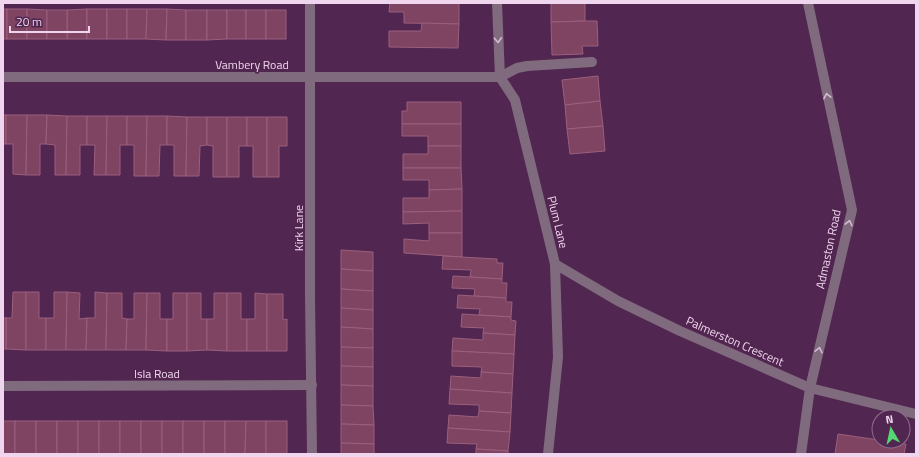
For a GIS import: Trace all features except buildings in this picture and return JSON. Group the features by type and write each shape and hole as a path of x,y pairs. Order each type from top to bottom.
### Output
{"street":[{"name":"Kirk Lane","path":"310,3 312,454"},
{"path":"497,3 500,77 516,68 527,66 592,62"},
{"name":"Admaston Road","path":"801,454 810,388 852,210 808,3"},
{"name":"Vambery Road","path":"3,77 500,77"},
{"name":"Plum Lane","path":"500,77 515,100 555,264 558,357 548,454"},
{"name":"Palmerston Crescent","path":"555,264 618,301 680,331 810,388 916,414"},
{"name":"Isla Road","path":"3,386 312,385"}]}
